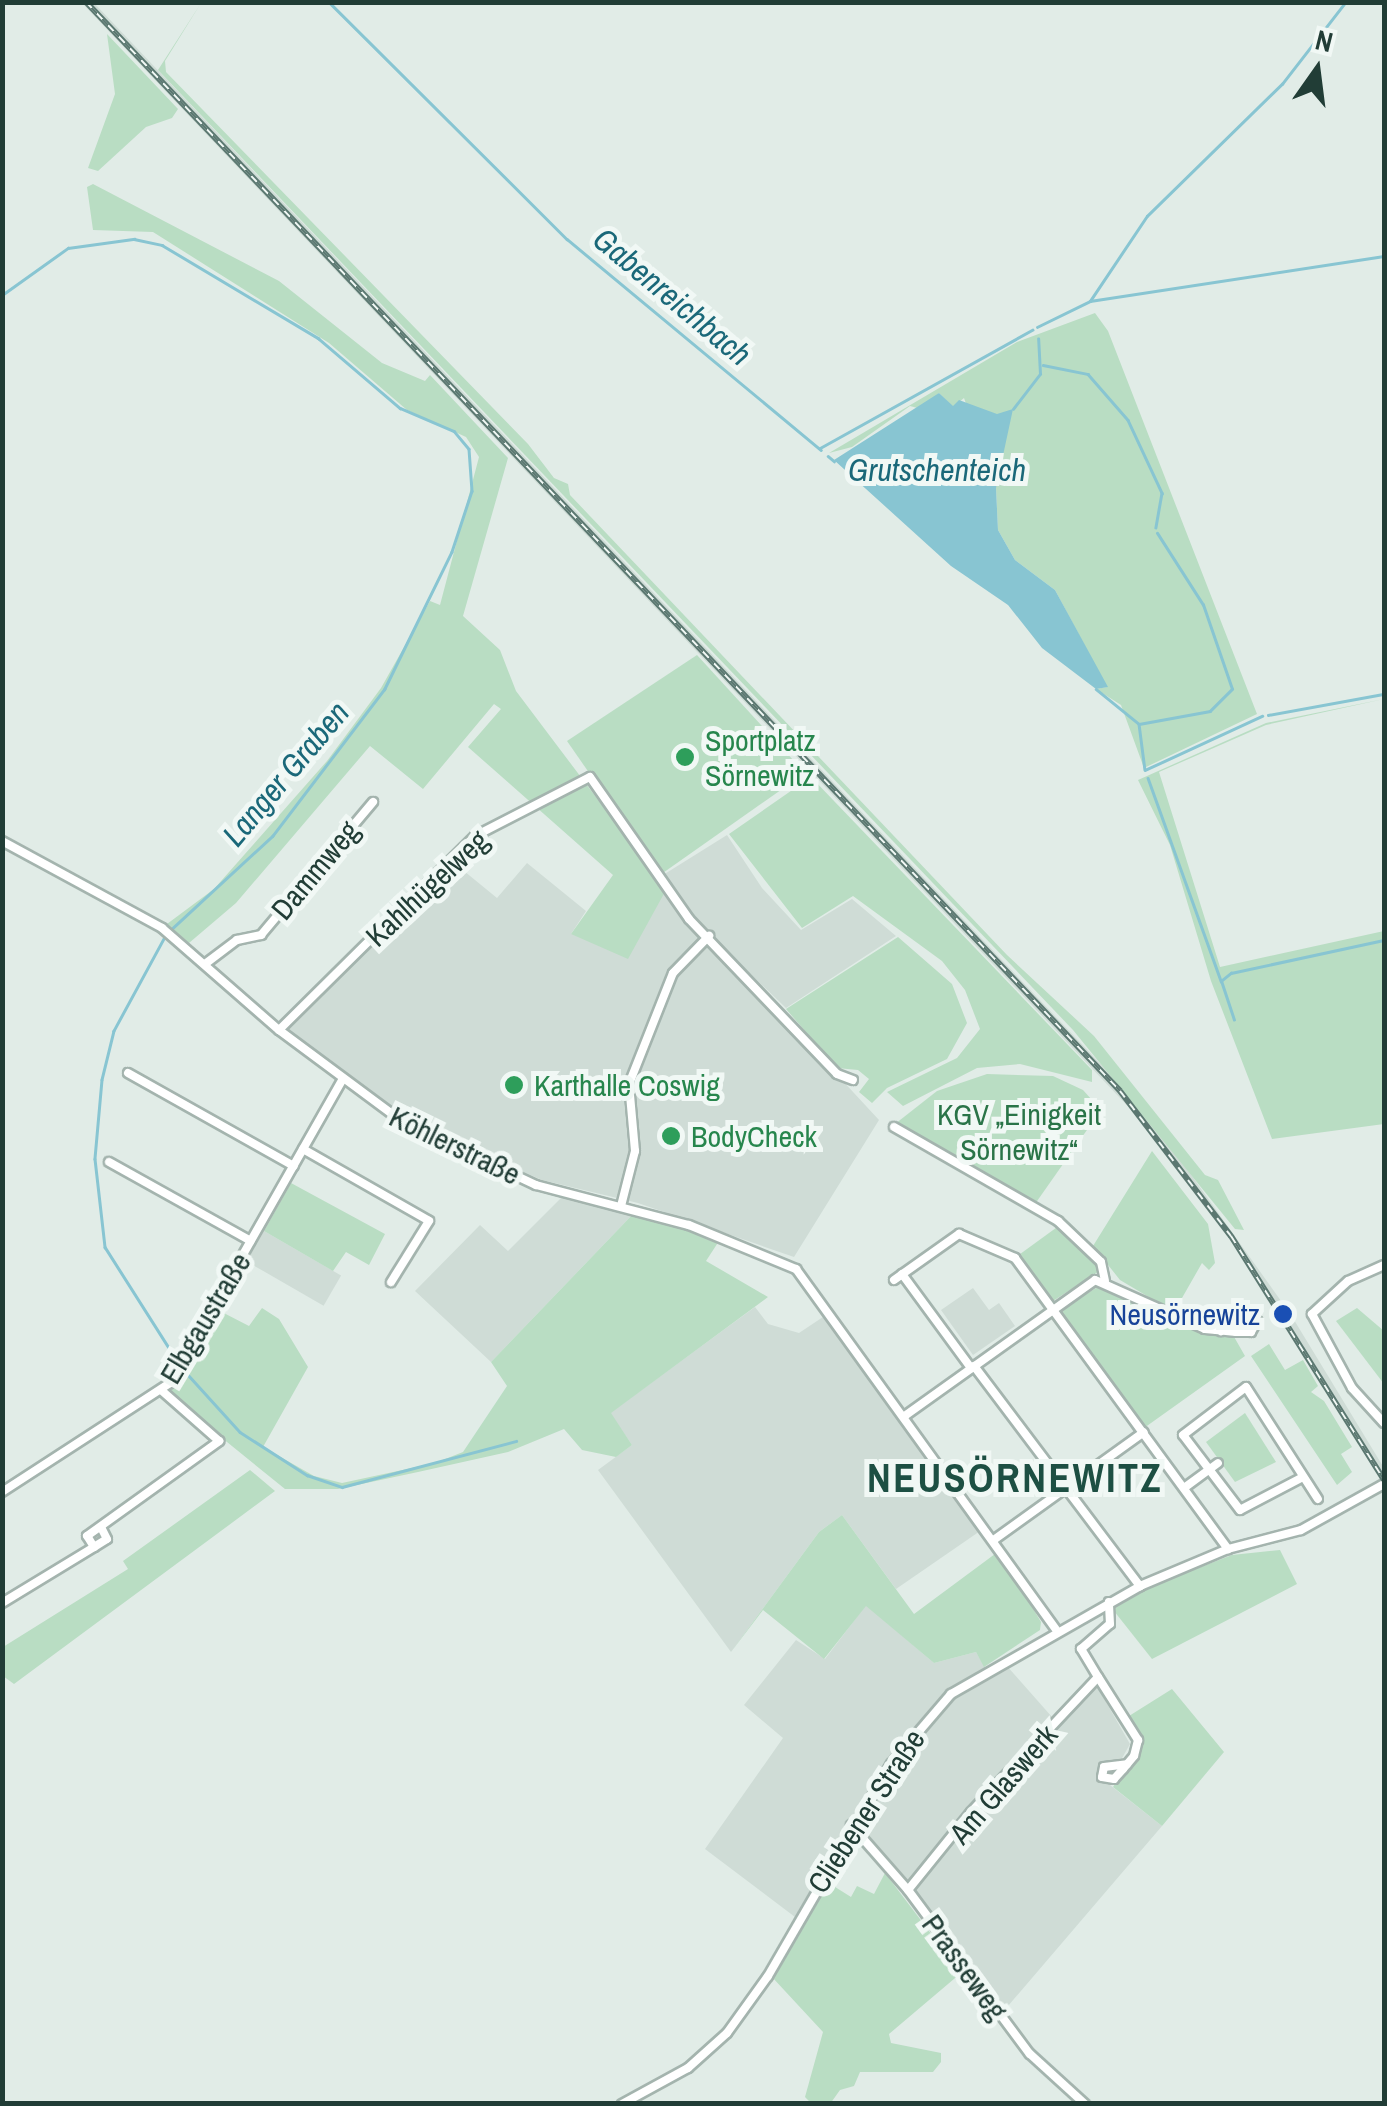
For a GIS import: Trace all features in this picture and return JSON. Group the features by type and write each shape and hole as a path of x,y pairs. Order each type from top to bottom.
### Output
{"street":[{"name":"Kahlhügelweg","path":"279,1030 475,836 590,777 699,928 709,936"},
{"name":"Dammweg","path":"204,964 236,940 261,934 373,802"},
{"name":"Köhlerstraße","path":"2,841 162,928 342,1080 415,1128 536,1185 689,1224 796,1269 906,1414 1056,1629"},
{"path":"621,1206 634,1151 629,1084 673,974 709,936 836,1074 853,1080"},
{"path":"128,1072 294,1166"},
{"name":"Elbgaustraße","path":"2,1492 162,1391 342,1080"},
{"path":"894,1127 1058,1221 1101,1262 1105,1281"},
{"path":"304,1149 429,1221 391,1282"},
{"path":"109,1162 251,1242"},
{"path":"1140,1586 973,1367 898,1277 959,1234 1015,1258 1228,1548"},
{"path":"1384,1265 1348,1281 1312,1314 1352,1388 1384,1423"},
{"path":"906,1414 1088,1284 1105,1281 1194,1326 1221,1331 1251,1332 1257,1321 1242,1307 1221,1331"},
{"path":"1303,1477 1240,1510 1183,1434 1246,1388 1318,1499"},
{"path":"2,1603 94,1547 87,1536 219,1441 162,1391"},
{"path":"1264,1437 1275,1430"},
{"path":"995,1539 1144,1432"},
{"path":"1184,1488 1218,1463"},
{"name":"Cliebener Straße","path":"622,2104 700,2059 727,2033 768,1976 851,1825 936,1708 1056,1629 1140,1586 1228,1548 1301,1530 1384,1484"},
{"path":"1109,1602 1112,1616 1082,1649 1138,1740 1127,1764"},
{"name":"Am Glaswerk","path":"908,1890 971,1812 1098,1677"},
{"name":"Prasseweg","path":"851,1825 908,1890 1030,2054 1085,2104"}],"shaded area":[{"path":"82,3 94,3 1147,1113 1291,1315 1384,1468 1384,1485 1230,1237 1138,1117"},
{"path":"727,835 762,888 801,930 852,899 896,936 786,1008 694,920 663,875"},
{"path":"453,862 497,898 527,863 586,911 571,934 641,928 666,890 879,1120 794,1257 638,1203 542,1180 483,1154 385,1104 288,1029"},
{"path":"562,1197 634,1213 491,1362 415,1291 480,1225 508,1251"},
{"path":"264,1231 341,1276 324,1306 246,1261"},
{"path":"973,1288 989,1310 999,1303 1015,1326 973,1355 941,1310"},
{"path":"755,1307 768,1324 799,1333 826,1315 983,1529 896,1589 842,1515 819,1532 731,1652 598,1470 632,1445 610,1413"},
{"path":"866,1605 934,1663 976,1652 989,1674 1006,1665 1052,1717 1098,1688 1130,1744 1121,1760 1101,1763 1096,1774 1162,1826 1002,2013 854,1815 795,1917 705,1849 783,1738 744,1705 796,1640 825,1659"}],"green space":[{"path":"201,3 165,61 166,72 528,444 554,478 568,484 570,495 1007,955 1094,1036 1205,1175 1218,1180 1244,1230 1235,1229 1073,1030 158,70"},
{"path":"107,34 178,109 172,118 146,127 98,171 88,168 115,94"},
{"path":"93,184 279,281 382,363 425,381 430,375 508,458 463,616 500,650 516,691 666,890 628,959 571,934 613,875 468,747 501,709 494,704 423,789 370,746 236,903 189,943 167,924 214,889 327,761 381,688 430,601 440,605 479,457 466,437 407,410 329,343 153,232 93,230 87,187"},
{"path":"1095,313 1108,331 1257,714 1144,768 1121,705 1096,689 1107,687 1055,590 1015,560 998,530 996,488 964,398 953,407 939,393 921,409 910,406 852,447 829,453 1017,342"},
{"name":"Sportplatz Sörnewitz","path":"697,655 805,773 660,875 567,741"},
{"path":"1384,699 1266,725 1159,772 1220,967 1384,931 1384,1124 1272,1139 1211,981 1170,845 1138,780 1266,723"},
{"path":"811,777 1092,1070 1092,1082 1020,1064 977,1068 903,1106 887,1092 957,1058 980,1029 965,990 942,961 853,896 802,928 729,834"},
{"path":"898,937 952,984 967,1023 947,1059 887,1088 872,1103 859,1092 869,1079 858,1070 837,1068 786,1009"},
{"name":"KGV „Einigkeit Sörnewitz“","path":"987,1074 1053,1076 1083,1090 1101,1110 1035,1204 895,1124 937,1091"},
{"name":"KGV „Einigkeit Sörnewitz“","path":"1152,1151 1208,1224 1215,1263 1209,1270 1202,1263 1174,1312 1120,1280 1093,1246"},
{"path":"291,1183 385,1234 369,1265 346,1252 333,1271 264,1231"},
{"path":"634,1213 719,1241 706,1261 768,1297 611,1413 632,1445 616,1457 582,1450 564,1429 508,1452 418,1472 338,1489 285,1489 169,1395 216,1309 249,1326 262,1308 279,1319 308,1367 263,1447 314,1476 342,1483 435,1463 463,1452 507,1386 491,1362"},
{"path":"1060,1225 1101,1270 1053,1301 1016,1257"},
{"path":"1101,1285 1183,1325 1233,1335 1245,1356 1144,1428 1059,1311"},
{"path":"1357,1308 1384,1331 1384,1384 1336,1321"},
{"path":"1269,1344 1285,1370 1303,1360 1318,1386 1311,1392 1324,1401 1352,1447 1341,1454 1352,1472 1337,1485 1251,1356"},
{"path":"1245,1413 1276,1462 1235,1482 1206,1442"},
{"path":"250,1470 275,1491 14,1684 3,1676 3,1647 128,1569 123,1561"},
{"path":"842,1515 914,1614 999,1551 1041,1622 1040,1630 984,1667 976,1652 934,1663 866,1606 824,1659 763,1610 731,1652 819,1532"},
{"path":"1280,1550 1297,1584 1152,1659 1114,1611 1114,1603 1136,1592 1232,1555"},
{"path":"1172,1689 1224,1752 1162,1826 1113,1787 1144,1742 1129,1716"},
{"path":"885,1873 961,1973 889,2034 891,2043 941,2053 941,2062 933,2072 860,2072 854,2086 840,2090 830,2104 811,2103 805,2097 823,2032 772,1977 824,1880 851,1897 857,1886 874,1894"}],"water":[{"name":"Grutschenteich","path":"939,393 953,406 959,400 997,414 1013,409 996,488 998,530 1015,560 1055,590 1108,687 1096,689 1042,648 1008,605 951,566 834,460"}],"waterway":[{"name":"Gabenreichbach","path":"329,2 567,239 821,450"},
{"path":"1090,301 1147,216 1282,84 1344,4"},
{"name":"Langer Graben","path":"2,295 68,248 134,239 162,245 318,338 400,408 454,431 469,449 472,491 452,552 385,689 273,836 170,931"},
{"name":"Gabenreichbach","path":"1037,327 1090,301 1384,256"},
{"name":"Gabenreichbach","path":"820,448 1032,330"},
{"path":"1013,409 1040,374 1038,339"},
{"path":"1043,365 1088,374 1128,420 1162,493 1156,527"},
{"path":"828,456 834,461"},
{"path":"1139,724 1210,711 1232,689 1203,605 1157,533"},
{"path":"1096,689 1139,724 1145,770 1262,716"},
{"path":"1268,715 1384,694"},
{"path":"1148,778 1221,981"},
{"name":"Langer Graben","path":"165,937 114,1031 102,1080 95,1159 105,1247 178,1362"},
{"path":"1234,1020 1221,981 1231,973 1384,940"},
{"name":"Langer Graben","path":"182,1368 240,1432 307,1475 342,1487 516,1441"}],"railway":[{"path":"86,2 1120,1091 1231,1236 1384,1480"}],"place":[{"name":"Sportplatz Sörnewitz","path":"685,757"},
{"name":"Karthalle Coswig","path":"514,1085"},
{"name":"BodyCheck","path":"671,1136"},
{"name":"Neusörnewitz","path":"1283,1314"}],"district":[{"name":"NEUSÖRNEWITZ","path":"1015,1478"}]}
